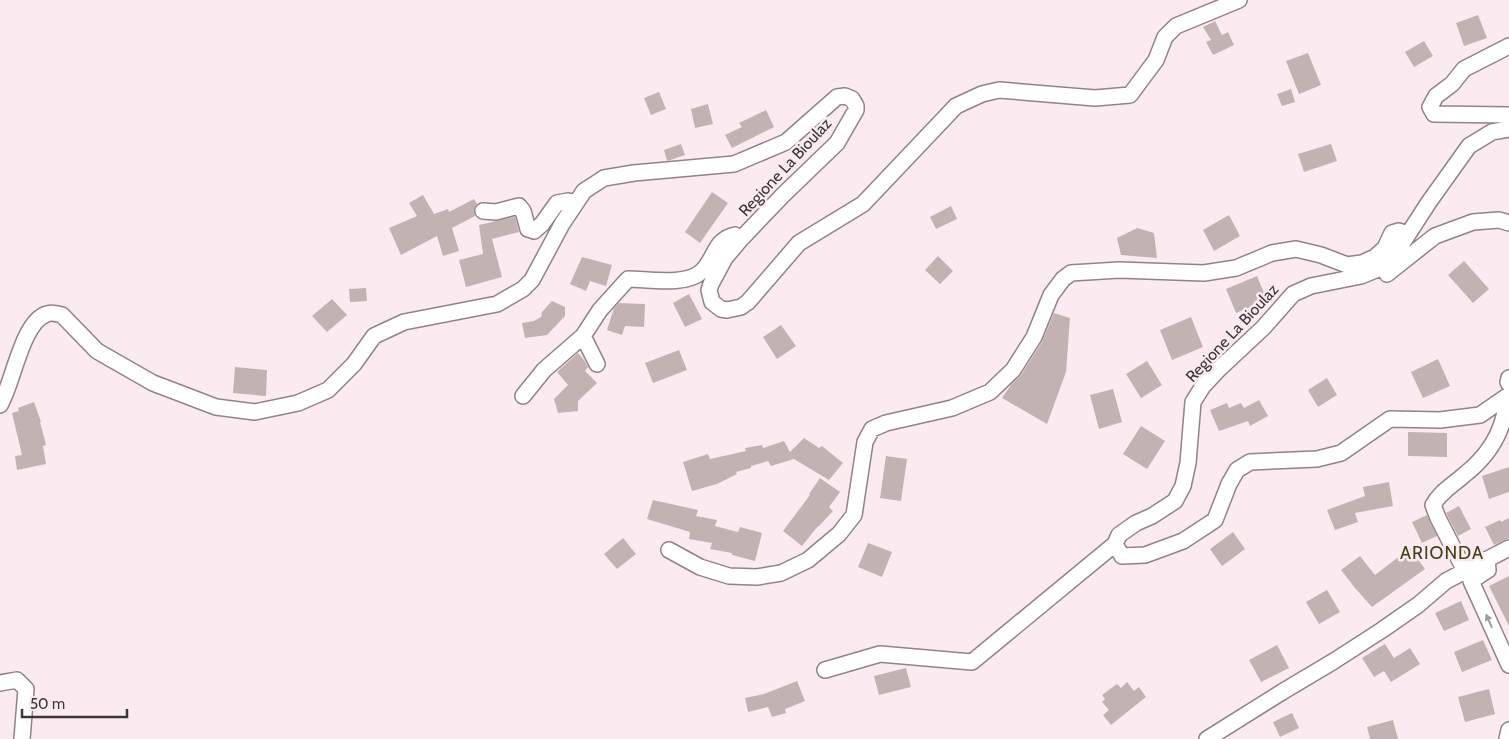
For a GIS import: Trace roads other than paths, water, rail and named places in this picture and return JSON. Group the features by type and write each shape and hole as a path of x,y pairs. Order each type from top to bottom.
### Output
{"street":[{"name":"Regione La Bioulaz","path":"576,204 584,191 604,178 634,173 734,164 786,142 837,97 845,96 852,99 856,106 855,114 837,143 782,195 741,240 725,258 711,284 709,290 712,302 721,309 727,310 741,307 748,302 799,244 863,204 956,106 982,94 999,90 1095,98 1130,95 1156,60 1165,37 1176,26 1239,0"},
{"path":"1509,46 1464,69 1452,84 1436,96 1430,107 1434,114 1509,115"},
{"path":"1408,234 1469,146 1492,132 1509,129"},
{"path":"0,406 21,347 34,321 47,313 62,314 97,351 153,382 216,407 255,412 298,403 328,390 354,364 374,336 404,322 497,304 523,289 532,280 562,224 576,204 568,201 557,203 542,224 534,231 528,228 524,211 519,206 496,212 483,210"},
{"path":"1353,277 1362,283 1375,281 1392,271 1435,236 1473,222 1499,220 1509,223"},
{"name":"Regione La Bioulaz","path":"669,550 700,567 729,576 756,578 781,573 808,560 839,534 854,515 864,442 872,429 886,423 952,408 990,392 1013,370 1034,337 1052,295 1063,279 1071,273 1119,270 1204,273 1236,268 1272,253 1296,249 1321,255 1347,265 1362,263 1375,258 1385,248 1392,233 1399,231 1408,234 1394,256 1378,269 1353,277 1311,286 1293,294 1263,328 1203,386 1193,402 1188,463 1183,486 1175,501 1118,535 1115,544 972,662 880,654 825,670"},
{"name":"Regione La Bioulaz","path":"523,396 544,370 582,336 600,310 628,279 688,279 702,272 718,245 730,236 735,235 741,240"},
{"path":"582,336 597,364"},
{"path":"1509,378 1509,384"},
{"path":"1115,544 1122,556 1145,555 1183,541 1215,520 1228,484 1237,470 1250,462 1317,459 1341,453 1390,419 1440,420 1480,415 1509,395"},
{"path":"1465,571 1433,505 1438,496 1467,474 1491,449 1505,416 1506,406 1509,404"},
{"path":"1207,739 1334,661 1418,605 1446,581 1509,548"},
{"path":"1487,559 1488,570 1471,581 1509,665"},
{"path":"0,683 17,680 26,689 22,739"},
{"path":"1507,739 1509,730"}],"district":[{"name":"ARIONDA","path":"1442,553"}]}
